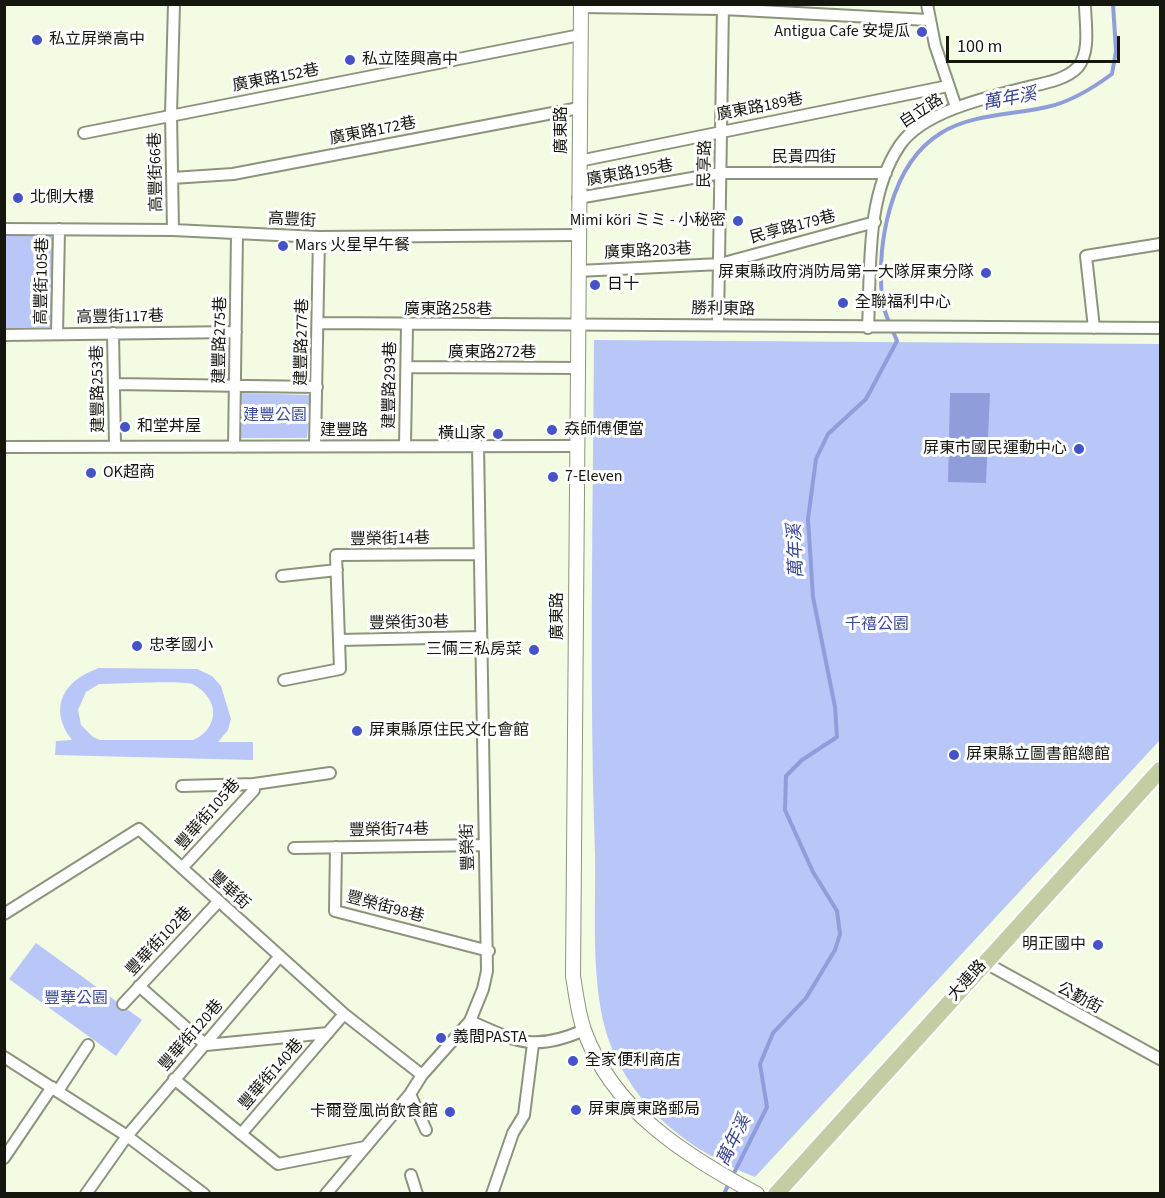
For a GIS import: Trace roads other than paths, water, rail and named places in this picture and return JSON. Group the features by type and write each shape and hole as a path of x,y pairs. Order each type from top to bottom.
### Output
{"main road":[{"name":"大連路","path":"776,1194 984,962 1161,770"}],"street":[{"name":"高豐街66巷","path":"173,230 171,114 174,4"},
{"path":"927,4 928,20 956,108"},
{"name":"自立路","path":"868,328 875,222 886,173 901,144 929,121 956,108 1053,81 1078,67 1086,49 1085,4"},
{"path":"581,6 723,7 928,20"},
{"name":"廣東路","path":"581,6 573,976 584,1030 601,1064 624,1100 665,1139 753,1191"},
{"name":"民享路","path":"718,324 723,7"},
{"name":"廣東路152巷","path":"84,133 580,35"},
{"name":"廣東路189巷","path":"579,161 948,86"},
{"name":"廣東路172巷","path":"172,178 233,174 579,108"},
{"name":"民貴四街","path":"721,172 886,173"},
{"name":"廣東路195巷","path":"578,198 721,172"},
{"name":"民享路179巷","path":"720,264 875,222"},
{"name":"高豐街","path":"4,229 173,230 319,237 578,235"},
{"name":"高豐街105巷","path":"57,334 59,229"},
{"name":"建豐路275巷","path":"234,447 237,233"},
{"name":"建豐路277巷","path":"315,446 319,237"},
{"path":"1161,244 1086,256 1094,328 1161,328"},
{"name":"廣東路203巷","path":"578,271 720,264"},
{"name":"廣東路258巷","path":"319,323 577,325"},
{"name":"勝利東路","path":"577,325 718,324 868,328 1094,328"},
{"name":"建豐路293巷","path":"405,446 407,325"},
{"name":"高豐街117巷","path":"4,335 236,332"},
{"name":"建豐路253巷","path":"113,333 115,446"},
{"name":"廣東路272巷","path":"407,367 577,368"},
{"path":"114,384 317,387"},
{"name":"豐榮街","path":"326,1194 410,1094 422,1075 470,1022 483,989 489,951 484,845 478,445"},
{"name":"建豐路","path":"4,447 576,446"},
{"name":"豐榮街14巷","path":"282,576 337,570 336,555 479,554"},
{"path":"284,680 340,669 337,570"},
{"name":"豐榮街30巷","path":"339,640 480,637"},
{"name":"豐華街105巷","path":"182,868 254,790 254,784 330,773"},
{"path":"182,786 254,784"},
{"name":"豐華街","path":"4,914 139,830 344,1014 422,1075"},
{"name":"豐榮街74巷","path":"294,848 484,845"},
{"name":"豐榮街98巷","path":"336,847 335,911 489,951"},
{"name":"豐華街102巷","path":"123,1004 219,901"},
{"name":"豐華街120巷","path":"86,1194 127,1136 280,956"},
{"name":"公勤街","path":"984,962 1161,1059"},
{"path":"139,986 206,1045 328,1033"},
{"name":"豐華街140巷","path":"344,1014 241,1134 278,1164 365,1147"},
{"path":"470,1022 506,1037 533,1044 568,1037 584,1030"},
{"path":"492,1194 513,1133 524,1115 533,1044"},
{"path":"4,1158 88,1046"},
{"path":"4,1057 127,1136 189,1189 204,1194"},
{"path":"174,1079 241,1134"},
{"path":"410,1094 426,1130"},
{"path":"411,1175 417,1194"}],"waterway":[{"name":"萬年溪","path":"732,1177 767,1107 760,1064 773,1033 806,998 835,950 840,934 837,911 813,872 785,810 786,776 802,760 837,737 835,707 813,597 808,519 816,459 828,434 866,399 897,341 882,298 882,253 890,206 910,164 924,147 941,133 965,122 1065,102 1112,74 1116,51 1113,4"},
{"name":"萬年溪","path":"724,1194 729,1183"}],"place":[{"name":"Antigua Cafe 安堤瓜","path":"922,32"},
{"name":"私立屏榮高中","path":"37,40"},
{"name":"私立陸興高中","path":"350,60"},
{"name":"北側大樓","path":"18,198"},
{"name":"Mimi köri ミミ - 小秘密","path":"738,221"},
{"name":"Mars 火星早午餐","path":"283,246"},
{"name":"屏東縣政府消防局第一大隊屏東分隊","path":"986,273"},
{"name":"日十","path":"595,285"},
{"name":"全聯福利中心","path":"843,303"},
{"name":"和堂丼屋","path":"125,427"},
{"name":"𡘙師傅便當","path":"552,430"},
{"name":"橫山家","path":"498,434"},
{"name":"屏東市國民運動中心","path":"1079,449"},
{"name":"OK超商","path":"91,473"},
{"name":"7-Eleven","path":"553,477"},
{"name":"忠孝國小","path":"137,646"},
{"name":"三倆三私房菜","path":"534,650"},
{"name":"屏東縣原住民文化會館","path":"357,731"},
{"name":"屏東縣立圖書館總館","path":"954,755"},
{"name":"明正國中","path":"1098,945"},
{"name":"義間PASTA","path":"441,1038"},
{"name":"全家便利商店","path":"573,1061"},
{"name":"屏東廣東路郵局","path":"576,1110"},
{"name":"卡爾登風尚飲食館","path":"450,1112"}],"park label":[{"name":"建豐公園","path":"275,416"},
{"name":"千禧公園","path":"877,625"},
{"name":"豐華公園","path":"76,999"}]}
